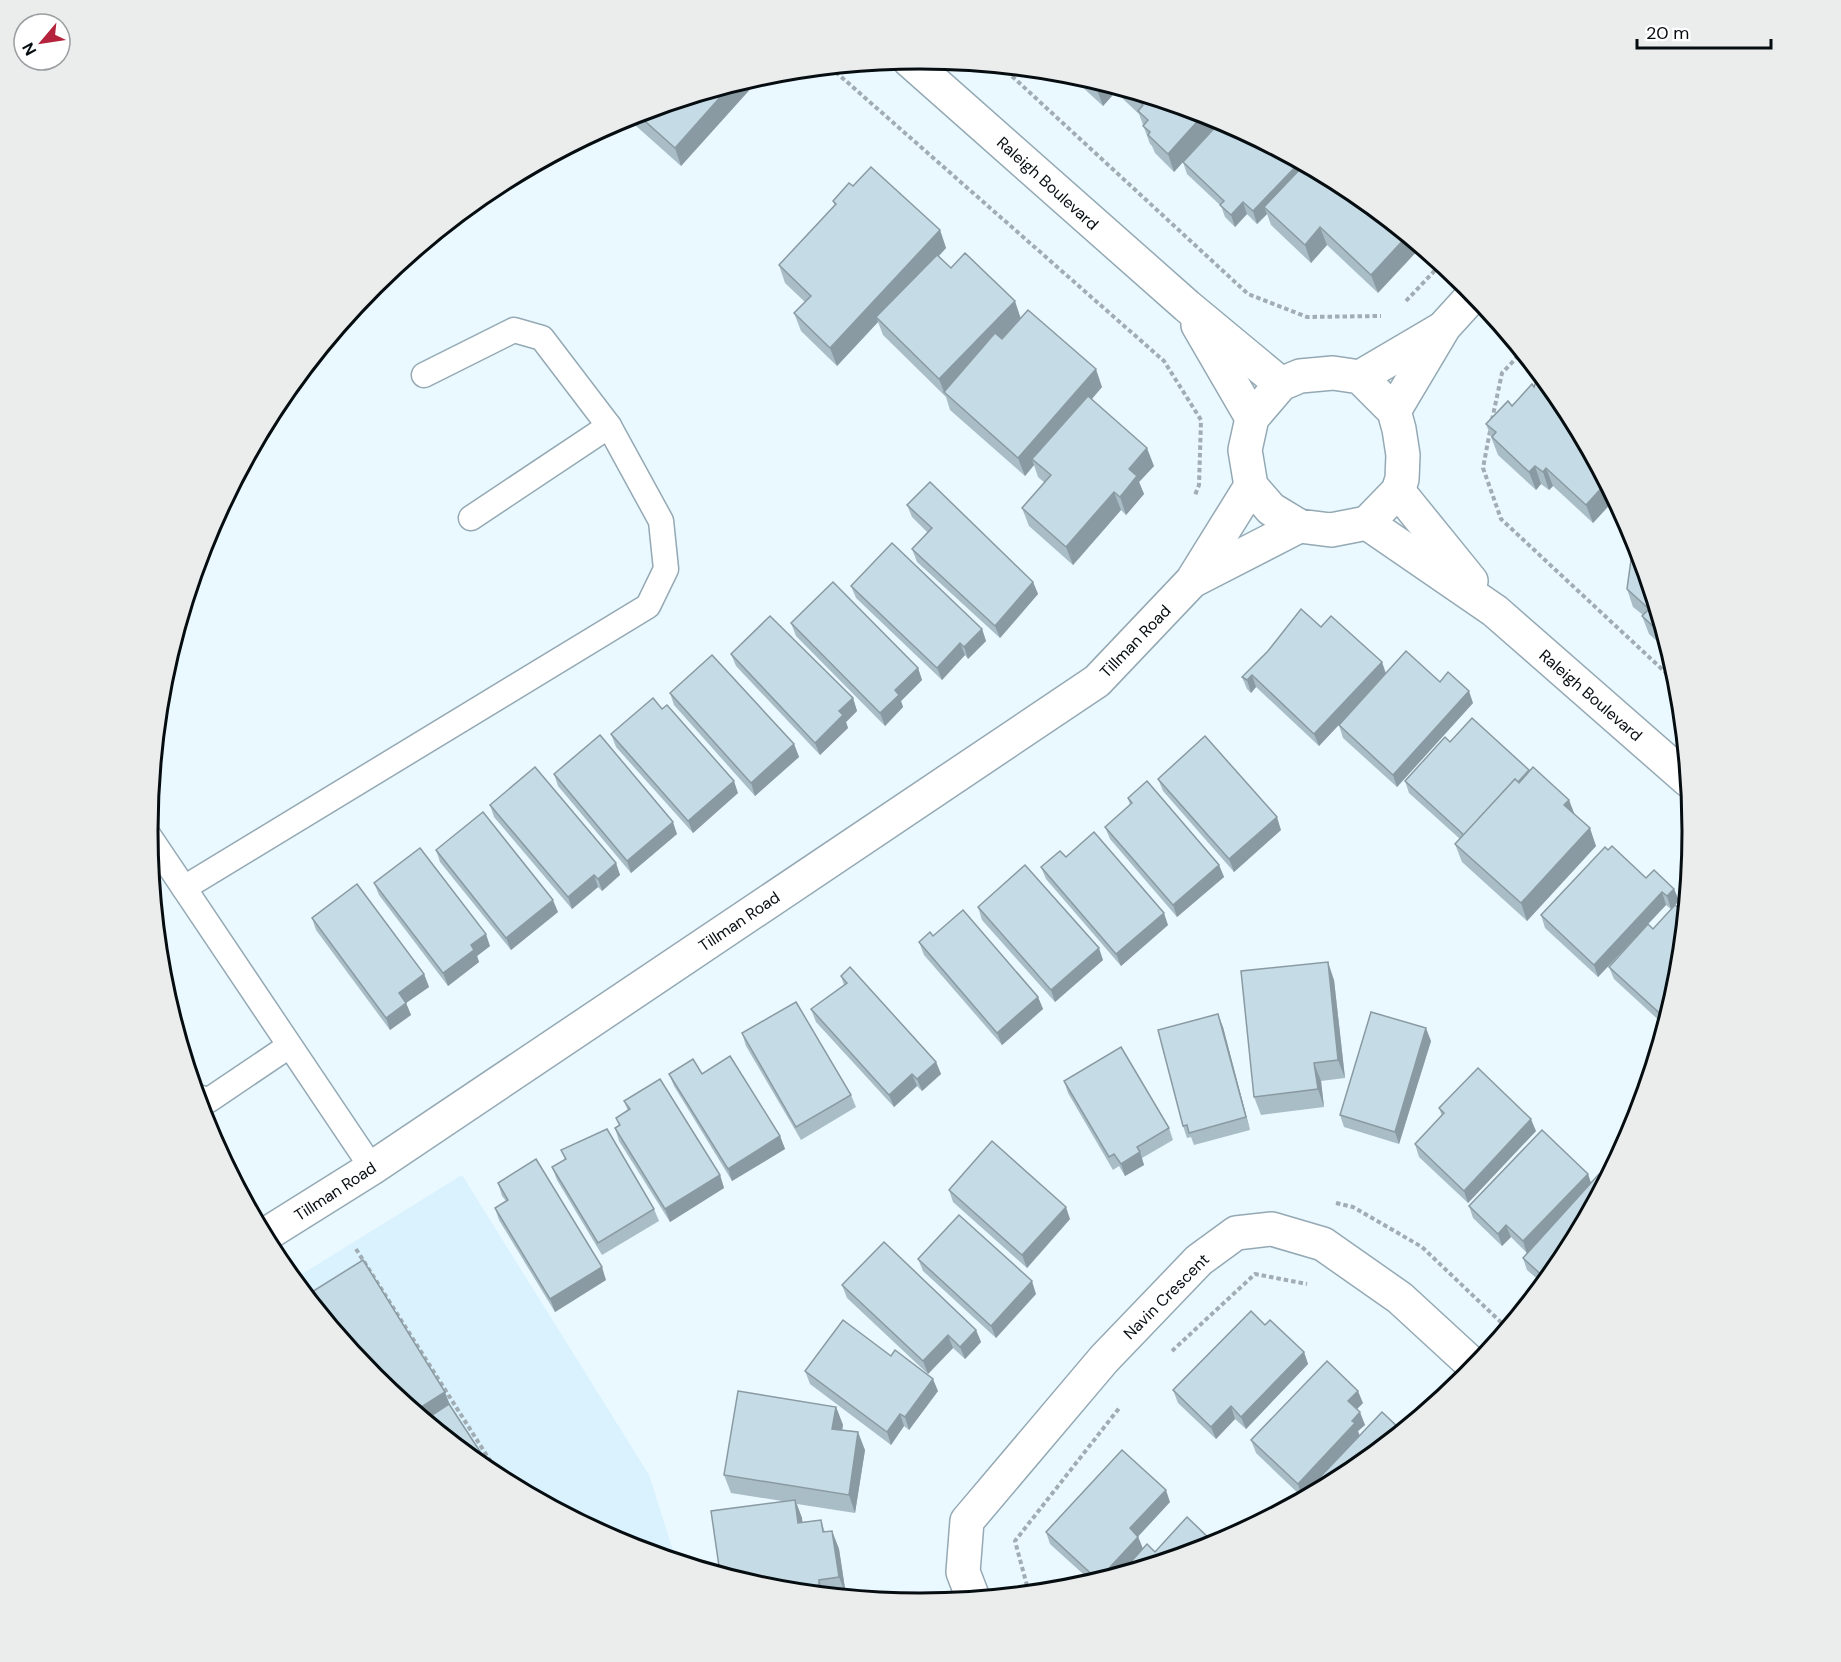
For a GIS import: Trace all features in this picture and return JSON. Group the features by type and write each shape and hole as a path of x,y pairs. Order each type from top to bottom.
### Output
{"street":[{"name":"Raleigh Boulevard","path":"919,69 1187,306 1281,384"},
{"path":"1394,411 1444,327 1467,301"},
{"name":"Raleigh Boulevard","path":"1187,306 1252,418"},
{"path":"1360,377 1444,327"},
{"path":"1333,373 1360,377 1394,411 1402,455 1402,479 1398,491 1367,523 1331,530 1299,526 1271,509 1251,486 1245,450 1252,418 1281,384 1300,376 1333,373"},
{"name":"Tillman Road","path":"272,1230 372,1168 1097,681 1192,581 1251,486"},
{"name":"Raleigh Boulevard","path":"1398,491 1495,611"},
{"name":"Raleigh Boulevard","path":"1367,523 1495,611 1680,773"},
{"name":"Tillman Road","path":"1192,581 1299,526"},
{"name":"Navin Crescent","path":"970,1591 963,1572 967,1521 1104,1359 1199,1260 1236,1233 1272,1229 1323,1244 1400,1298 1468,1360"}],"lane":[{"path":"184,888 648,606 666,568 662,521 609,426 542,338 514,330 424,375"},
{"path":"471,518 609,426"},
{"path":"159,852 372,1168"},
{"path":"208,1100 289,1046"}],"path":[{"path":"838,74 1164,361 1201,420 1199,485 1191,505"},
{"path":"1011,75 1248,294 1307,317 1391,316"},
{"path":"1405,301 1435,270"},
{"path":"1517,357 1502,373 1483,468 1501,519 1666,673"},
{"path":"356,1249 489,1459"},
{"path":"1169,1353 1255,1274 1309,1284"},
{"path":"1027,1585 1015,1541 1122,1404"}],"shaded area":[{"path":"462,1175 649,1475 673,1552 629,1535 539,1491 497,1465 457,1436 382,1370 348,1333 301,1274"}],"building":[{"path":"722,95 675,148 645,121"},
{"path":"1139,101 1197,121 1168,154 1148,135 1150,132 1143,126 1148,120 1138,111 1143,105"},
{"path":"1214,128 1295,167 1253,211 1243,202 1231,215 1220,205 1224,201 1183,162"},
{"path":"871,167 940,230 830,348 794,313 811,296 779,265 836,204 833,201 849,183 853,186"},
{"path":"1300,170 1344,197 1402,241 1371,275 1320,227 1305,245 1264,207"},
{"path":"965,253 1015,301 939,379 876,317 937,255 951,268"},
{"path":"1028,310 1096,369 1018,458 944,392 995,333 1002,339"},
{"path":"1536,382 1580,450 1601,488 1586,505 1546,468 1543,472 1535,466 1529,472 1492,437 1496,432 1486,424 1508,401 1512,406 1532,384 1534,387"},
{"path":"1088,396 1147,448 1129,469 1137,476 1120,497 1114,492 1066,547 1022,508 1051,475 1032,459"},
{"path":"930,482 1033,582 995,626 912,549 932,528 907,505"},
{"path":"892,543 982,629 964,647 960,643 937,668 851,586"},
{"path":"1631,560 1642,586 1655,628 1642,616 1649,609 1627,589"},
{"path":"833,582 918,668 895,690 899,695 880,713 791,623"},
{"path":"1301,609 1321,627 1331,616 1382,662 1314,734 1252,675 1247,680 1242,677 1268,651"},
{"path":"770,616 853,698 839,711 843,715 815,743 731,654"},
{"path":"1406,651 1440,682 1448,672 1469,691 1393,775 1339,725"},
{"path":"712,655 794,744 751,783 670,693"},
{"path":"653,698 662,709 667,705 734,781 688,821 611,734"},
{"path":"1472,718 1529,770 1518,782 1515,779 1464,835 1405,781 1445,737 1450,742"},
{"path":"600,735 673,822 627,861 554,774"},
{"path":"1205,736 1277,817 1229,859 1158,779"},
{"path":"535,767 616,863 598,879 594,875 568,897 490,805"},
{"path":"1533,767 1569,800 1564,805 1590,828 1521,903 1455,844 1515,779 1519,783"},
{"path":"1147,781 1219,865 1173,905 1105,827 1132,803 1128,798"},
{"path":"483,812 553,900 506,938 436,850"},
{"path":"1094,832 1164,913 1116,954 1041,867 1060,851 1066,857"},
{"path":"1612,846 1646,878 1654,870 1674,889 1667,896 1662,892 1594,965 1541,915 1605,847 1608,850"},
{"path":"420,848 486,934 471,945 474,950 443,973 374,883"},
{"path":"1025,865 1099,948 1051,990 978,907"},
{"path":"357,884 424,974 399,993 406,1003 386,1018 312,918"},
{"path":"1675,905 1678,908 1668,980 1660,1014 1609,967 1648,924 1653,929"},
{"path":"963,910 1038,997 997,1033 919,942 930,932 933,936"},
{"path":"1328,962 1338,1060 1314,1063 1318,1089 1254,1097 1241,971"},
{"path":"850,967 936,1062 917,1079 912,1074 889,1095 811,1009 847,983 841,976"},
{"path":"796,1002 851,1095 796,1127 742,1033"},
{"path":"1371,1012 1426,1028 1395,1132 1340,1115"},
{"path":"1218,1014 1246,1117 1189,1133 1187,1125 1183,1126 1158,1030"},
{"path":"1121,1047 1169,1128 1137,1147 1140,1152 1121,1164 1114,1154 1109,1157 1064,1081"},
{"path":"730,1056 780,1136 728,1169 669,1074 693,1059 702,1074"},
{"path":"1478,1068 1531,1119 1464,1191 1415,1144 1444,1113 1439,1108"},
{"path":"660,1079 720,1175 665,1209 615,1128 620,1125 616,1118 630,1109 624,1101"},
{"path":"607,1129 654,1209 598,1243 552,1167 566,1159 561,1150"},
{"path":"1542,1130 1588,1174 1523,1241 1506,1225 1498,1234 1469,1206"},
{"path":"992,1141 1066,1207 1022,1255 949,1190"},
{"path":"536,1159 602,1267 550,1299 495,1208 508,1200 498,1183"},
{"path":"1600,1175 1580,1212 1540,1274 1523,1258"},
{"path":"959,1215 1032,1281 991,1326 918,1259"},
{"path":"884,1242 976,1330 960,1347 948,1335 923,1361 842,1285"},
{"path":"363,1260 445,1392 422,1407 382,1370 313,1291"},
{"path":"1251,1311 1265,1325 1270,1320 1304,1352 1241,1417 1231,1406 1211,1427 1173,1390"},
{"path":"843,1320 891,1356 895,1350 933,1379 905,1417 900,1414 887,1432 805,1371"},
{"path":"1327,1361 1358,1391 1348,1401 1360,1412 1352,1421 1355,1423 1298,1484 1251,1440"},
{"path":"738,1391 836,1407 832,1429 858,1432 849,1495 724,1475"},
{"path":"449,1404 481,1454 457,1436 432,1415"},
{"path":"1382,1412 1396,1426 1344,1465 1315,1483"},
{"path":"1122,1450 1166,1490 1130,1528 1138,1537 1108,1569 1091,1573 1046,1532"},
{"path":"795,1500 798,1523 821,1520 823,1532 832,1531 839,1577 819,1580 819,1585 817,1585 719,1566 711,1511"},
{"path":"1187,1517 1207,1537 1129,1564 1147,1544 1155,1552"}]}
